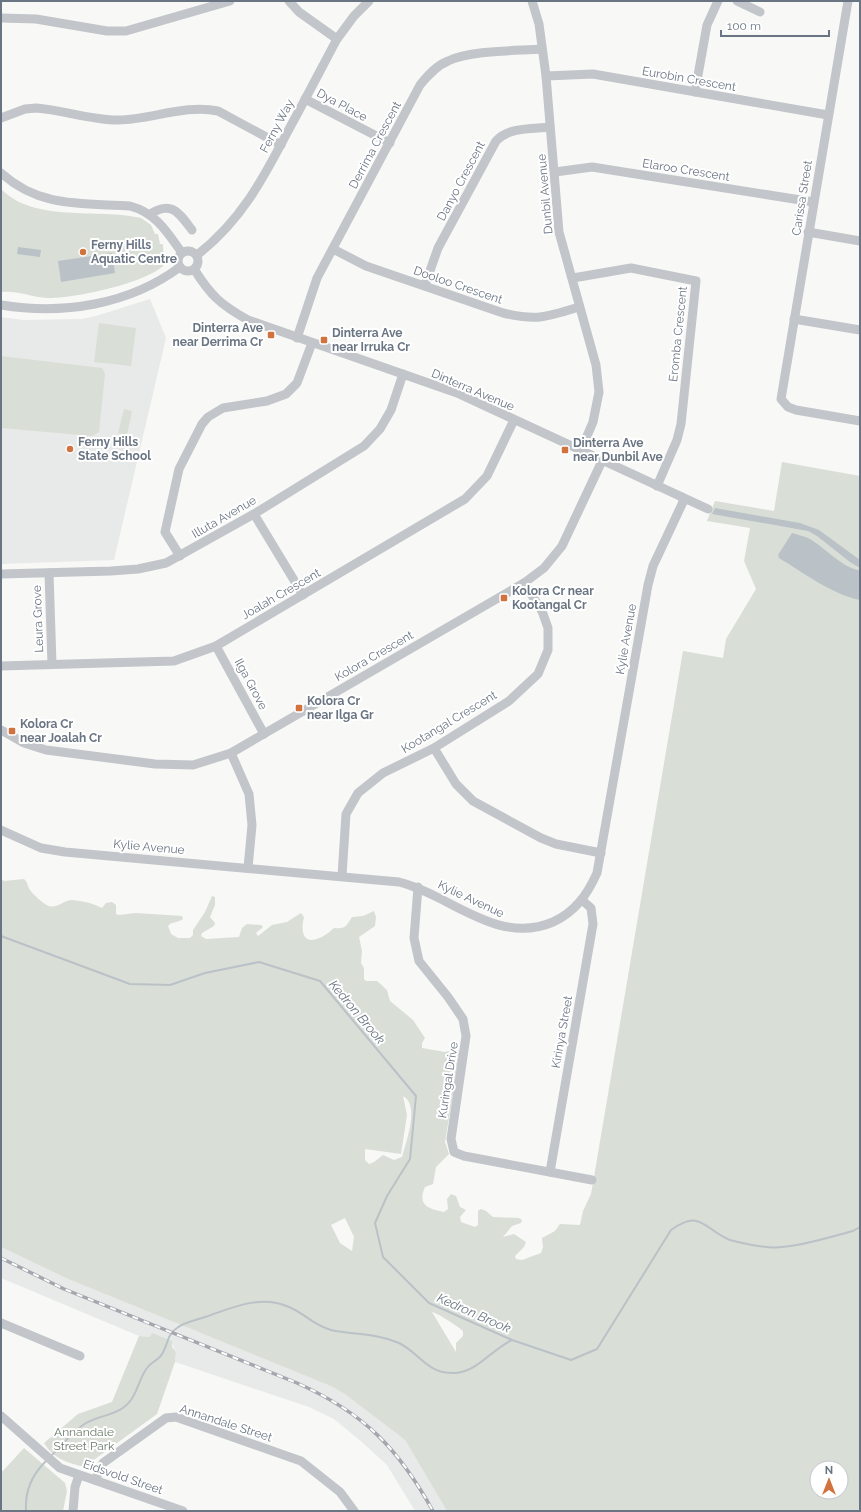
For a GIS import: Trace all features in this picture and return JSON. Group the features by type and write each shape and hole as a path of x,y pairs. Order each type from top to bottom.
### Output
{"street":[{"path":"1,18 36,19 107,31 126,31 230,1"},
{"path":"289,1 299,12 337,39"},
{"name":"Ferny Way","path":"197,255 216,240 236,218 254,194 337,39 354,16 369,1"},
{"name":"Dunbil Avenue","path":"532,1 539,24 546,76 559,232 596,365 599,392 593,422 581,450"},
{"path":"695,92 707,25 718,1"},
{"path":"737,1 760,12"},
{"name":"Carissa Street","path":"848,1 781,399 788,407 796,410 860,421"},
{"name":"Derrima Crescent","path":"297,338 317,278 420,85 433,70 447,61 461,56 542,49"},
{"name":"Eurobin Crescent","path":"546,76 582,73 593,74 828,115"},
{"name":"Dya Place","path":"306,99 390,143"},
{"path":"1,118 25,109 36,108 116,120 207,109 218,112 281,145"},
{"name":"Danyo Crescent","path":"425,285 438,248 496,141 502,134 511,131 550,127"},
{"name":"Elaroo Crescent","path":"555,172 592,167 813,202"},
{"path":"1,173 14,185 32,194 53,201 130,206 150,214 159,221 182,253"},
{"path":"150,214 161,207 171,208 180,215 192,230"},
{"path":"808,232 860,241"},
{"name":"Dooloo Crescent","path":"333,249 366,266 503,313 524,318 543,318 579,307"},
{"path":"191,251 197,255 198,263 194,269 187,271 180,267 178,259 182,253 191,251"},
{"path":"1,305 49,309 96,303 137,291 168,276 180,267"},
{"name":"Eromba Crescent","path":"573,278 631,268 696,282 681,424 677,440 657,486"},
{"name":"Dinterra Avenue","path":"194,269 206,288 225,307 248,320 457,393 708,509"},
{"path":"794,319 860,330"},
{"path":"180,556 165,532 179,469 202,424 208,417 223,408 267,401 286,394 299,379 312,343"},
{"name":"Illuta Avenue","path":"1,574 138,568 166,563 254,514 364,446 380,429 391,410 403,374"},
{"name":"Joalah Crescent","path":"1,666 174,661 216,646 465,499 487,476 514,420"},
{"name":"Kolora Crescent","path":"1,730 24,743 46,750 155,764 193,765 231,753 524,583 544,568 562,546 602,461"},
{"name":"Kylie Avenue","path":"1,830 41,848 65,852 399,882 418,887 485,921 505,928 524,929 542,926 571,911 590,889 597,873 648,585 653,566 683,502 682,497"},
{"path":"254,514 303,595"},
{"name":"Leura Grove","path":"48,573 52,664"},
{"name":"Kootangal Crescent","path":"342,876 346,814 358,793 383,774 434,748 509,701 538,674 548,650 548,628 542,611 524,583"},
{"name":"Ilga Grove","path":"216,646 264,734"},
{"path":"434,748 456,784 473,801 541,838 556,844 601,853"},
{"path":"231,753 250,794 252,824 248,868"},
{"name":"Kuringal Drive","path":"418,887 414,938 419,961 448,997 463,1019 466,1036 451,1139 454,1152 464,1156 592,1180"},
{"name":"Kirinya Street","path":"550,1172 593,924 591,908 582,900"},
{"path":"1,1323 80,1356"},
{"name":"Eidsvold Street","path":"1,1416 56,1465 79,1475 183,1511"},
{"name":"Annandale Street","path":"95,1480 102,1463 166,1418 176,1417 301,1461 340,1492 354,1511"},
{"path":"73,1511 75,1486 79,1475"}],"shaded area":[{"path":"18,247 41,250 40,257 17,254"},
{"path":"112,253 115,273 61,282 58,261"},
{"name":"Ferny Hills State School","path":"150,299 166,338 114,560 1,564 1,317 23,320 82,319"},
{"path":"715,508 800,523 819,530 860,560 860,568 808,531 712,514"},
{"path":"792,533 810,539 841,562 854,569 860,570 860,600 828,588 779,558 778,555"},
{"path":"1,1247 68,1279 333,1387 346,1395 405,1440 447,1511 415,1511 387,1465 334,1419 309,1407 175,1362 176,1352 172,1344 150,1337 139,1336 1,1278"}],"green space":[{"name":"Ferny Hills Aquatic Centre","path":"1,189 15,200 48,210 124,215 141,218 151,225 155,234 158,234 160,244 163,244 164,265 155,272 126,284 73,296 47,298 12,292 1,292"},
{"path":"99,323 136,328 131,366 94,362"},
{"path":"1,356 102,368 105,374 99,432 92,436 1,428"},
{"path":"124,409 132,411 127,435 118,433"},
{"path":"782,462 860,476 860,1511 447,1511 405,1440 346,1395 333,1387 68,1279 1,1247 1,879 4,881 24,879 29,889 41,901 52,907 72,900 87,902 102,908 106,903 112,902 116,905 116,914 119,915 136,913 182,916 183,919 171,923 168,926 171,934 178,938 190,938 193,935 193,930 205,912 212,896 215,897 215,905 210,917 215,923 214,926 202,933 201,936 206,939 239,937 242,928 247,924 261,925 263,927 256,933 258,936 272,925 287,922 301,913 304,917 303,934 310,940 321,937 334,928 345,927 352,917 363,916 374,911 376,917 375,926 359,937 362,951 361,963 364,968 364,979 366,981 377,981 387,990 390,1001 413,1020 425,1038 422,1043 422,1048 445,1052 456,1049 460,1052 445,1142 449,1154 436,1167 433,1184 425,1187 422,1198 423,1202 429,1208 444,1212 448,1209 447,1199 451,1194 456,1196 460,1207 466,1210 460,1217 461,1222 475,1227 478,1225 478,1211 481,1209 493,1217 519,1218 522,1220 521,1223 512,1226 503,1237 514,1234 526,1242 524,1247 515,1256 516,1259 522,1260 541,1253 543,1247 542,1238 555,1231 560,1224 580,1225 583,1211 591,1194 683,651 723,658 726,639 756,589 744,561 750,528 707,521 715,501 774,511","holes":["403,1096 411,1107 411,1115 409,1133 402,1157 394,1160 383,1155 369,1164 365,1160 365,1149 401,1154 407,1115","345,1218 354,1237 352,1251 340,1243 331,1225","432,1312 448,1320 463,1331 463,1336 456,1343 456,1352"]},
{"name":"Annandale Street Park","path":"152,1333 172,1341 172,1347 176,1352 175,1362 157,1414 84,1467 61,1459 52,1453 44,1443 78,1414 112,1402 139,1336 150,1337"},
{"path":"24,1448 65,1483 67,1491 63,1511 1,1511 1,1473"}],"waterway":[{"name":"Kedron Brook","path":"1,936 130,984 170,985 205,973 259,962 320,981 416,1096 410,1159 387,1196 375,1223 383,1257 429,1303 512,1340 571,1360 597,1349 671,1230 681,1224 696,1221 730,1240 766,1247 786,1247 798,1245 853,1231 860,1227"},
{"path":"51,1456 81,1426 92,1420 116,1412 131,1400 147,1368 162,1354 169,1336 174,1330 187,1323 236,1306 257,1302 278,1303 289,1307 319,1325 331,1330 382,1337 399,1343 431,1367 446,1373 456,1373 471,1368 504,1344 512,1340"},
{"path":"26,1511 30,1483 46,1461"}],"railway":[{"path":"1,1258 64,1289 297,1383 342,1407 360,1420 392,1451 420,1489 433,1511"}],"place":[{"name":"Ferny Hills Aquatic Centre","path":"83,252"},
{"name":"Dinterra Ave near Derrima Cr","path":"271,335"},
{"name":"Dinterra Ave near Irruka Cr","path":"324,340"},
{"name":"Ferny Hills State School","path":"70,449"},
{"name":"Dinterra Ave near Dunbil Ave","path":"565,450"},
{"name":"Kolora Cr near Kootangal Cr","path":"504,598"},
{"name":"Kolora Cr near Ilga Gr","path":"299,708"},
{"name":"Kolora Cr near Joalah Cr","path":"12,731"}]}
